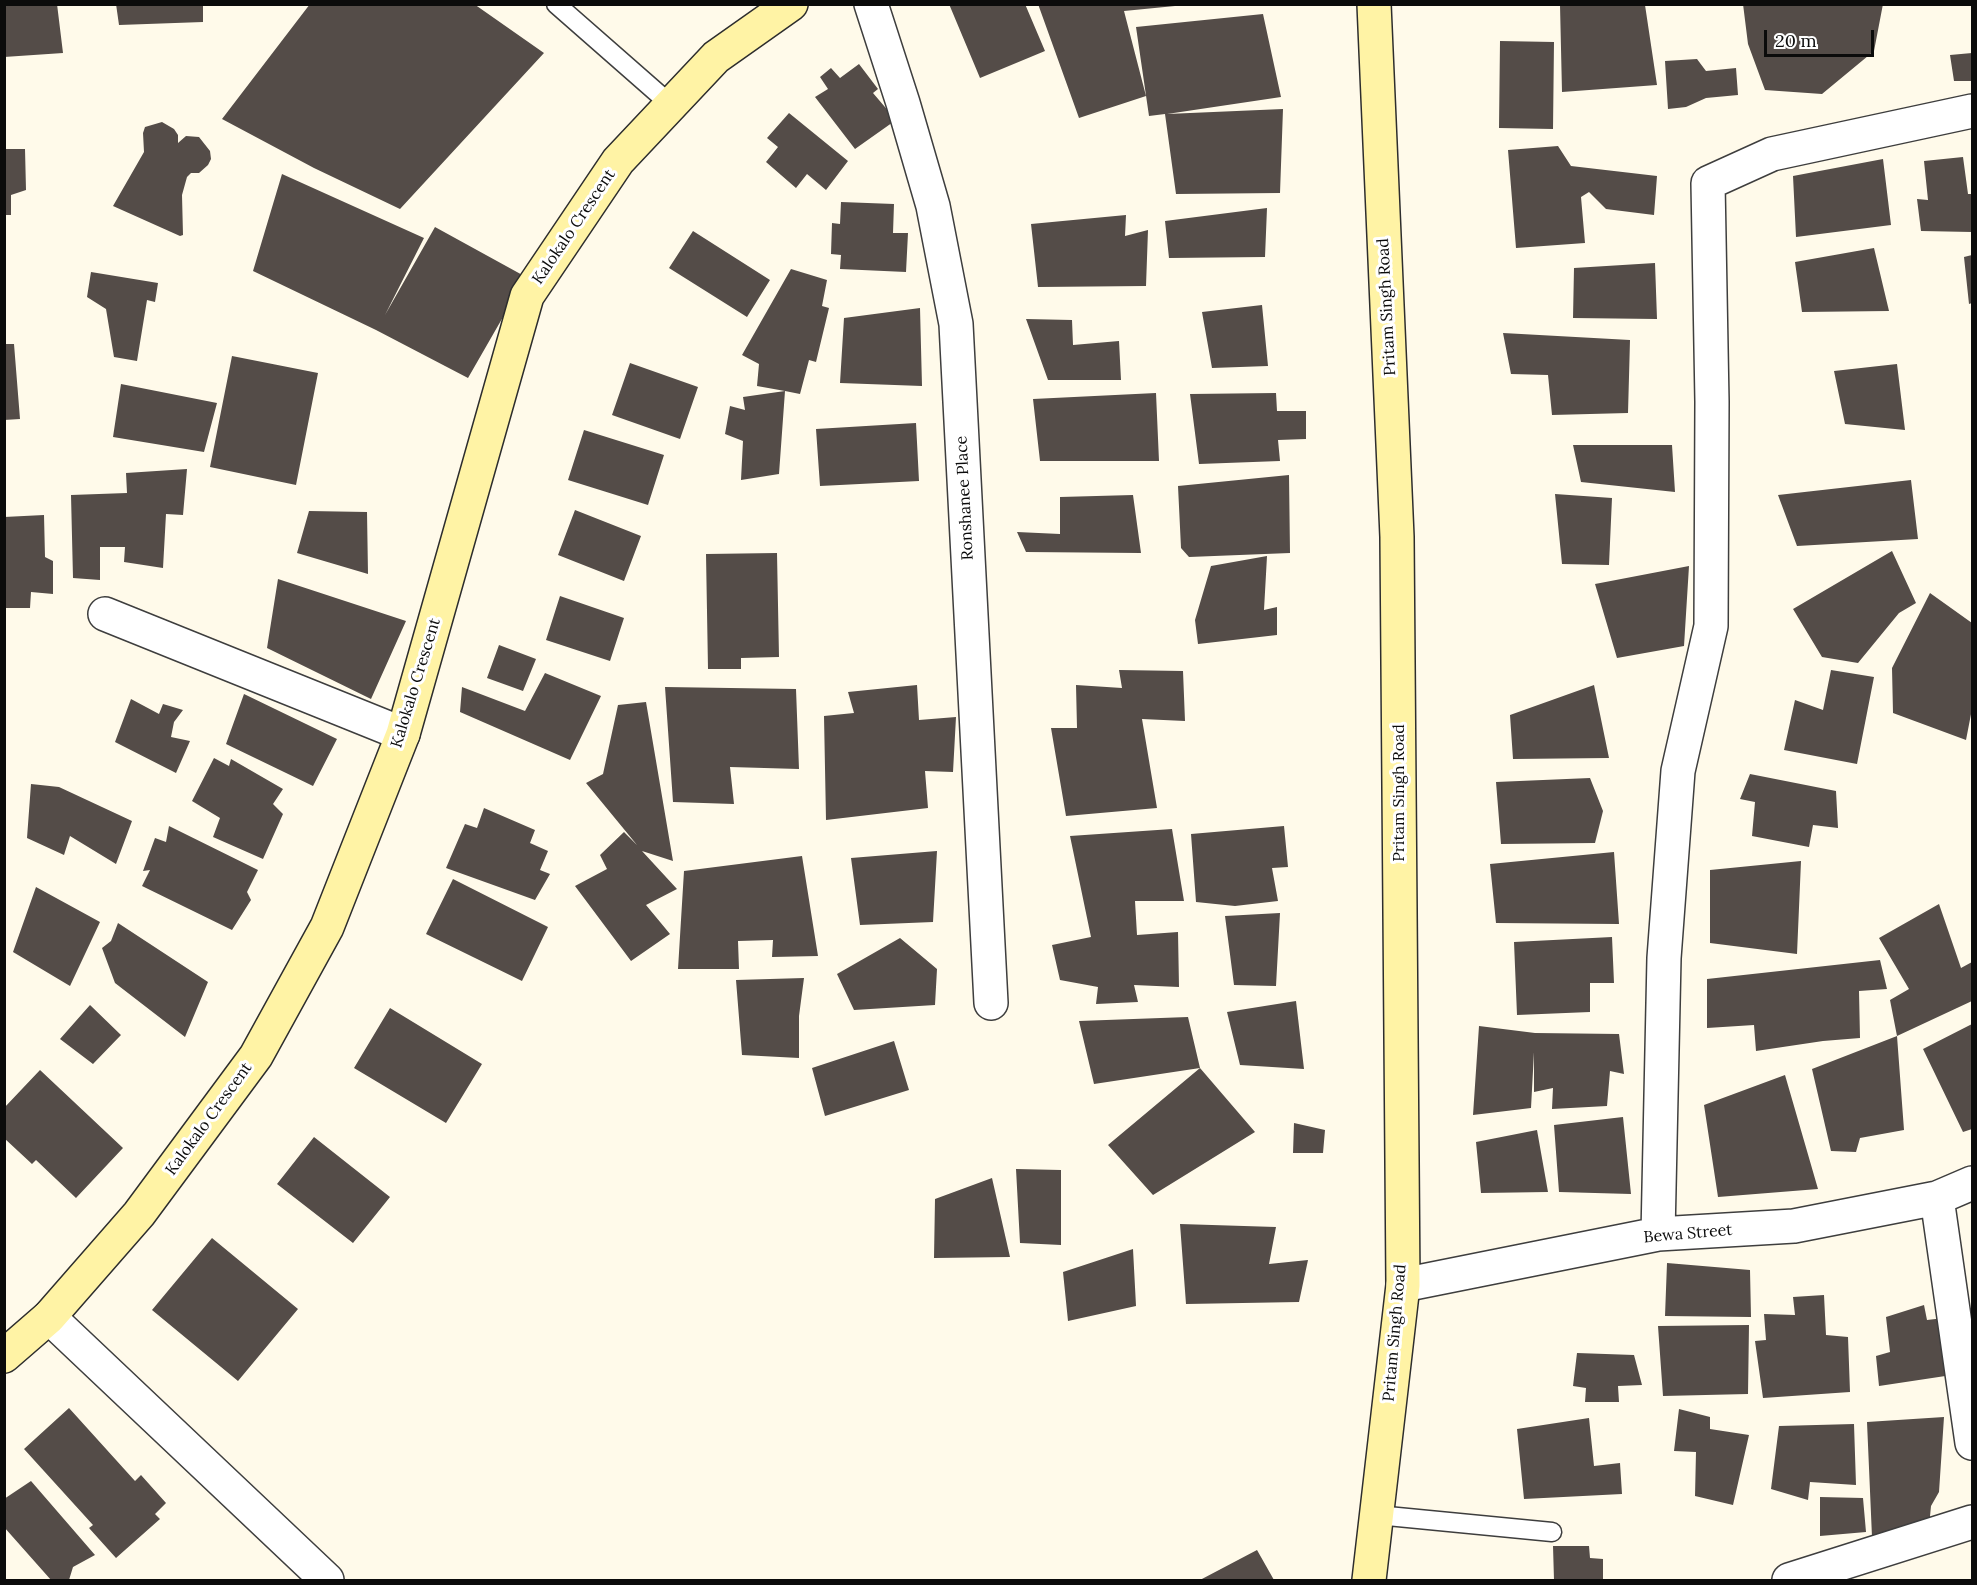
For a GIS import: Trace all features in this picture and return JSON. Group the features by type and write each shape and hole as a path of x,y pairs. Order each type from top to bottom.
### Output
{"street":[{"name":"Kalokalo Crescent","path":"4,1356 49,1317 139,1214 256,1056 327,927 403,734 527,296 618,162 670,104 716,57 791,4"},
{"name":"Ronshanee Place","path":"871,4 933,206 956,324 991,1003"},
{"name":"Pritam Singh Road","path":"1369,1581 1403,1285 1397,537 1374,4"},
{"path":"1658,1234 1664,958 1677,783 1711,626 1712,402 1708,183 1772,154 1972,111"},
{"path":"105,614 403,734"},
{"name":"Bewa Street","path":"1403,1285 1658,1234 1794,1226 1937,1198 1972,1183"},
{"path":"1937,1198 1972,1443"},
{"path":"49,1317 327,1581"},
{"path":"1790,1581 1972,1522"}],"lane":[{"path":"556,4 670,104"},
{"path":"1377,1515 1552,1532"}],"building":[{"path":"4,4 57,4 63,53 4,57"},
{"path":"116,4 203,4 203,22 119,25"},
{"path":"310,4 474,4 544,53 400,209 314,168 222,119"},
{"path":"949,4 1025,4 1045,51 980,78"},
{"path":"1038,4 1175,4 1175,6 1124,11 1146,96 1079,118"},
{"path":"1743,4 1883,4 1874,51 1822,94 1765,90 1748,44"},
{"path":"1560,5 1645,5 1657,85 1562,92"},
{"path":"1263,14 1281,97 1167,114 1283,109 1280,193 1176,194 1165,114 1149,116 1136,27"},
{"path":"1500,41 1554,42 1553,129 1499,128"},
{"path":"1972,53 1972,81 1954,81 1950,55"},
{"path":"1697,59 1706,71 1736,68 1738,95 1706,98 1686,107 1668,109 1665,61"},
{"path":"859,64 878,89 873,93 896,120 855,149 815,97 828,89 820,77 831,68 840,78"},
{"path":"789,113 848,161 826,190 807,174 796,188 766,162 778,147 767,138"},
{"path":"162,122 174,129 178,135 178,143 186,136 199,137 210,151 211,159 208,165 199,173 191,173 187,177 182,195 183,235 180,236 113,206 144,152 145,127"},
{"path":"1558,146 1571,166 1657,176 1654,215 1606,209 1589,192 1581,197 1585,243 1516,248 1508,150"},
{"path":"4,149 25,149 26,190 11,195 11,215 4,215"},
{"path":"1963,157 1968,194 1972,194 1972,232 1921,231 1917,199 1928,200 1924,161"},
{"path":"1883,159 1891,225 1796,237 1793,176"},
{"path":"282,174 424,238 385,315 435,227 526,277 468,378 376,330 253,271"},
{"path":"841,202 894,204 893,233 908,233 906,272 840,269 841,255 831,254 832,223 840,224"},
{"path":"1267,208 1265,257 1169,258 1165,221"},
{"path":"1126,215 1125,236 1148,230 1146,286 1038,287 1031,224"},
{"path":"693,231 770,280 747,317 669,268"},
{"path":"1874,248 1889,311 1802,312 1795,262"},
{"path":"1972,255 1972,303 1969,304 1964,257"},
{"path":"1655,263 1657,319 1573,318 1574,268"},
{"path":"791,269 827,280 822,306 829,308 816,362 809,360 800,394 757,386 759,364 742,355"},
{"path":"91,272 158,283 155,302 147,300 137,361 114,357 106,309 87,297"},
{"path":"1262,305 1268,366 1212,368 1202,312"},
{"path":"920,308 922,386 840,383 844,318"},
{"path":"1026,319 1072,320 1073,345 1119,341 1121,380 1048,380"},
{"path":"1503,333 1630,340 1628,413 1552,415 1548,375 1511,374"},
{"path":"4,344 14,344 20,419 4,420"},
{"path":"232,356 318,373 296,485 210,467"},
{"path":"630,363 698,387 680,439 612,415"},
{"path":"1897,364 1905,430 1845,424 1834,371"},
{"path":"121,384 217,403 204,452 113,437"},
{"path":"785,391 779,474 741,480 743,441 725,434 730,406 745,410 743,397"},
{"path":"1156,393 1159,461 1040,461 1033,399"},
{"path":"1276,393 1277,411 1306,411 1306,439 1278,440 1280,461 1199,464 1190,394"},
{"path":"916,423 919,481 820,486 816,429"},
{"path":"584,430 664,455 648,505 568,480"},
{"path":"1573,445 1672,445 1675,492 1581,482"},
{"path":"187,469 183,515 166,514 163,568 124,562 125,547 100,547 100,580 73,578 71,495 127,493 126,473"},
{"path":"1289,475 1290,553 1189,557 1181,548 1178,486"},
{"path":"1911,480 1918,539 1797,546 1778,495"},
{"path":"1555,494 1612,498 1609,565 1562,564"},
{"path":"1133,495 1141,553 1026,552 1017,532 1060,534 1060,497"},
{"path":"575,510 641,536 624,581 558,555"},
{"path":"309,511 367,512 368,574 297,553"},
{"path":"44,515 45,557 53,561 53,594 31,592 30,608 4,608 4,517"},
{"path":"1892,551 1916,603 1899,613 1858,663 1822,657 1793,609"},
{"path":"777,553 779,657 741,658 741,669 708,669 706,554"},
{"path":"1267,556 1264,610 1277,607 1277,635 1198,644 1195,620 1211,566"},
{"path":"1689,566 1684,646 1617,658 1595,584"},
{"path":"278,579 406,621 371,699 267,648"},
{"path":"1930,593 1972,623 1972,709 1966,740 1893,713 1892,668"},
{"path":"560,596 624,618 610,661 546,640"},
{"path":"499,645 536,659 523,691 487,678"},
{"path":"1119,670 1183,671 1185,721 1142,719 1157,808 1066,816 1051,728 1077,728 1076,685 1122,688"},
{"path":"1831,670 1874,677 1857,764 1784,750 1795,700 1823,710"},
{"path":"545,673 601,696 570,760 460,712 462,687 525,711"},
{"path":"917,685 919,720 956,717 953,772 925,771 928,808 826,820 824,716 854,713 848,692"},
{"path":"1594,685 1609,758 1513,759 1510,715"},
{"path":"665,687 796,689 799,769 730,767 734,804 673,802"},
{"path":"244,694 337,739 313,786 226,744"},
{"path":"131,699 159,714 163,704 183,710 174,722 171,737 190,741 176,773 115,742"},
{"path":"646,702 673,861 642,851 677,889 646,905 670,934 631,961 575,886 607,869 600,855 624,832 637,845 586,783 603,774 618,705"},
{"path":"214,758 229,766 231,759 283,789 273,804 283,814 263,859 213,837 220,818 192,801"},
{"path":"1750,774 1836,791 1838,828 1813,825 1809,847 1752,836 1755,802 1740,799"},
{"path":"1590,778 1603,811 1595,843 1501,844 1496,782"},
{"path":"31,784 59,787 132,821 116,864 70,836 64,855 27,838"},
{"path":"484,808 535,830 530,843 548,851 540,870 550,874 535,900 446,868 465,824 477,828"},
{"path":"169,826 258,870 247,892 251,900 232,930 142,886 150,870 143,871 155,838 166,842"},
{"path":"1284,826 1288,867 1272,868 1278,901 1235,906 1196,902 1191,834"},
{"path":"1172,829 1184,901 1135,901 1137,935 1178,932 1179,987 1134,985 1138,1002 1096,1004 1098,987 1060,980 1052,945 1091,937 1070,836"},
{"path":"937,851 933,922 860,925 851,858"},
{"path":"1614,852 1619,924 1496,923 1490,864"},
{"path":"802,856 818,956 772,957 773,940 738,941 739,969 678,969 684,871"},
{"path":"1801,861 1797,954 1710,943 1710,870"},
{"path":"453,879 548,927 522,981 426,934"},
{"path":"36,887 100,922 70,986 13,952"},
{"path":"1939,904 1961,968 1972,962 1972,1001 1897,1036 1890,1000 1909,989 1879,938"},
{"path":"1280,913 1276,986 1234,985 1225,916"},
{"path":"118,923 208,982 185,1037 115,983 102,948 111,941"},
{"path":"1612,937 1614,983 1590,983 1590,1012 1517,1015 1514,942"},
{"path":"900,938 937,969 935,1005 854,1010 837,974"},
{"path":"1880,960 1887,989 1859,991 1860,1038 1756,1051 1754,1025 1707,1028 1707,979"},
{"path":"804,978 799,1016 799,1058 742,1055 736,980"},
{"path":"1296,1001 1304,1069 1240,1065 1227,1012"},
{"path":"90,1005 121,1035 93,1064 60,1039"},
{"path":"390,1008 482,1064 446,1123 354,1068"},
{"path":"1188,1017 1200,1068 1094,1084 1079,1021"},
{"path":"1972,1024 1972,1129 1963,1132 1923,1049"},
{"path":"1479,1026 1535,1033 1619,1034 1624,1074 1610,1071 1607,1106 1552,1109 1553,1088 1534,1092 1534,1052 1531,1108 1473,1115"},
{"path":"1897,1036 1904,1130 1860,1138 1856,1152 1831,1151 1812,1069"},
{"path":"894,1041 909,1090 825,1116 812,1068"},
{"path":"1200,1068 1255,1132 1153,1195 1108,1145"},
{"path":"40,1070 123,1148 76,1198 36,1160 32,1164 4,1138 4,1108"},
{"path":"1785,1075 1818,1189 1718,1197 1704,1105"},
{"path":"1623,1117 1631,1194 1559,1192 1554,1125"},
{"path":"1294,1123 1325,1130 1323,1153 1293,1153"},
{"path":"1537,1130 1548,1192 1481,1193 1476,1142"},
{"path":"314,1137 390,1197 353,1243 277,1184"},
{"path":"1016,1169 1061,1170 1061,1245 1020,1243"},
{"path":"992,1178 1010,1257 934,1258 935,1199"},
{"path":"1180,1224 1276,1227 1269,1264 1308,1260 1299,1302 1186,1304"},
{"path":"212,1238 298,1309 238,1381 152,1310"},
{"path":"1133,1249 1136,1306 1068,1321 1063,1272"},
{"path":"1667,1263 1750,1270 1751,1317 1665,1316"},
{"path":"1824,1295 1826,1335 1848,1337 1850,1392 1763,1398 1755,1341 1766,1340 1764,1314 1795,1315 1793,1297"},
{"path":"1924,1305 1927,1320 1944,1318 1952,1375 1879,1386 1876,1356 1890,1352 1886,1317"},
{"path":"1749,1325 1748,1394 1663,1396 1658,1326"},
{"path":"1577,1353 1634,1355 1642,1385 1618,1386 1619,1402 1585,1402 1586,1388 1573,1386"},
{"path":"69,1408 135,1481 141,1475 166,1503 155,1514 160,1519 116,1558 89,1528 93,1525 24,1449"},
{"path":"1679,1409 1710,1417 1710,1429 1749,1435 1733,1505 1695,1496 1696,1452 1674,1451"},
{"path":"1944,1417 1939,1492 1931,1506 1929,1527 1872,1537 1867,1422"},
{"path":"1589,1418 1594,1466 1620,1463 1622,1494 1524,1499 1517,1429"},
{"path":"1854,1424 1856,1485 1810,1482 1808,1500 1771,1489 1779,1426"},
{"path":"31,1481 95,1555 73,1567 69,1580 51,1580 4,1527 4,1499"},
{"path":"1820,1497 1863,1498 1866,1532 1820,1536"},
{"path":"1553,1546 1589,1546 1590,1558 1603,1559 1603,1580 1554,1580"},
{"path":"1257,1550 1274,1580 1200,1580"}]}
